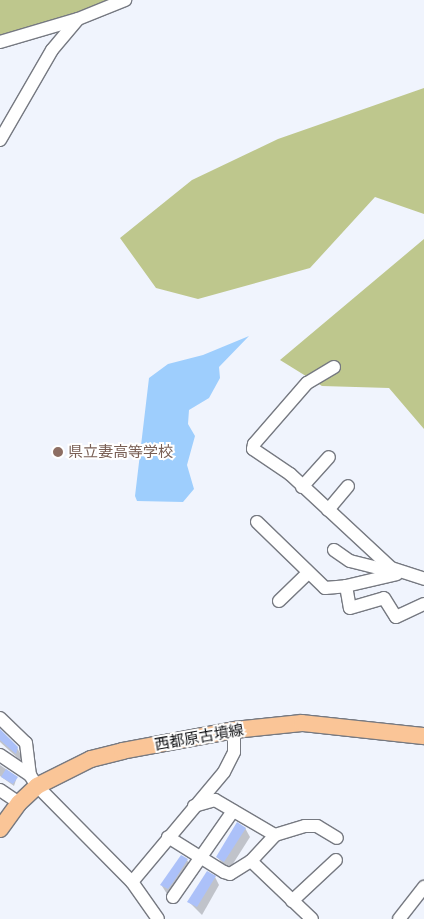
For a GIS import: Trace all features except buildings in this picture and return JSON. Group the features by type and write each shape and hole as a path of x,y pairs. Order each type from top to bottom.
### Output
{"main road":[{"name":"西都原古墳線","path":"0,829 33,781 91,759 234,730 302,723 424,736"}],"street":[{"path":"0,42 78,19 125,0"},
{"path":"0,140 52,50 78,19"},
{"path":"334,367 307,383 254,444 253,449 302,487 396,570"},
{"path":"302,487 329,458"},
{"path":"328,510 348,486"},
{"path":"257,522 307,574 325,588 346,586 396,570"},
{"path":"334,550 350,561 386,570 396,570 424,579"},
{"path":"279,601 307,574"},
{"path":"346,586 350,608 384,598 396,617 424,604"},
{"path":"0,718 26,743 33,781"},
{"path":"132,882 224,772 234,752 234,730"},
{"path":"0,755 33,781 132,882 158,919"},
{"path":"0,790 19,803"},
{"path":"194,806 215,800 275,834"},
{"path":"173,897 233,811"},
{"path":"168,837 230,874 251,860 275,834 305,826 317,826 337,838"},
{"path":"251,860 312,919"},
{"path":"292,901 336,860"},
{"path":"399,919 424,887"}],"green space":[{"path":"0,0 125,0 0,42"},
{"path":"424,88 424,214 375,197 310,268 198,299 156,288 120,238 192,180 278,139"},
{"path":"424,239 424,429 389,388 322,386 280,360"}],"water":[{"path":"249,336 219,367 220,378 209,398 189,410 188,424 195,436 187,465 194,489 183,502 137,501 135,496 149,378 168,364 203,355"}],"place":[{"name":"県立妻高等学校","path":"58,452"}]}
